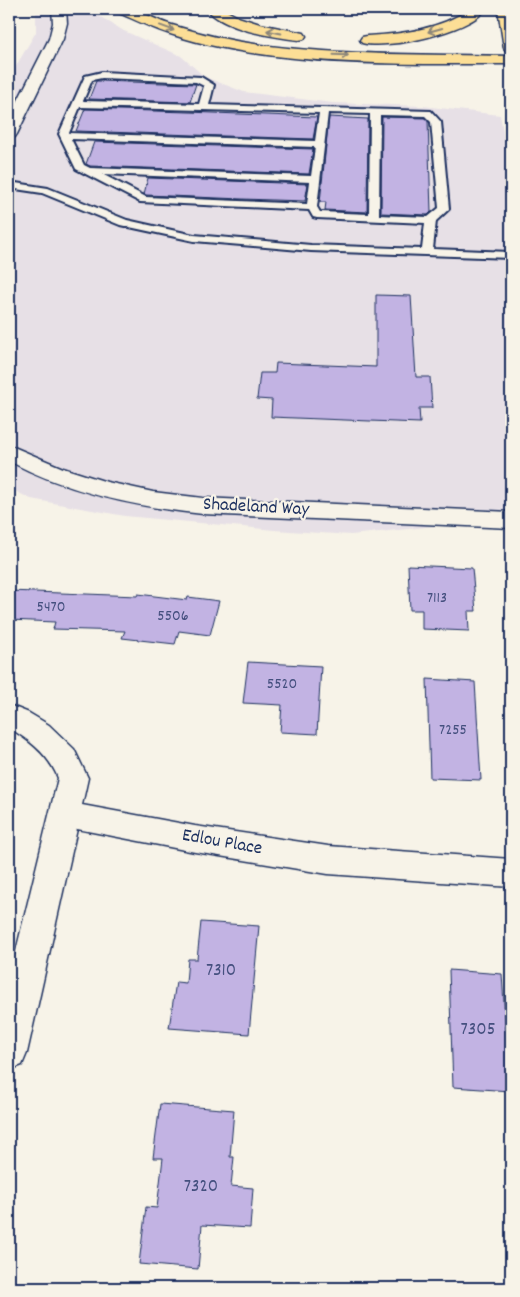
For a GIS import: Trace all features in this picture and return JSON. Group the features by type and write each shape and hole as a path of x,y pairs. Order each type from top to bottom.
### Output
{"main road":[{"path":"122,9 136,16 199,38 257,48 331,55 436,57 509,66"},
{"path":"214,9 224,16 253,27 314,38"},
{"path":"350,40 379,40 418,34 447,26 479,9"},
{"path":"505,9 511,48"}],"street":[{"path":"9,134 56,39 61,16 59,9"},
{"name":"Shadeland Way","path":"9,452 46,471 78,482 112,492 160,501 203,506 511,520"},
{"path":"9,716 27,724 53,744 70,767 73,778 9,1053"},
{"name":"Edlou Place","path":"64,814 204,840 328,860 511,873"}],"lane":[{"path":"203,108 208,86 198,79 102,75 88,78 76,104 65,136 80,167 144,200 312,207"},
{"path":"76,104 428,113 436,122 444,209 432,220 427,252"},
{"path":"324,110 312,207 317,215 432,220"},
{"path":"374,217 375,111"},
{"path":"65,136 320,144"},
{"path":"87,171 316,179"},
{"path":"9,185 44,190 124,223 186,237 311,248 511,255"}],"shaded area":[{"path":"36,9 87,9 124,31 181,56 205,77 244,92 333,103 422,106 500,115 511,174 511,518 351,535 125,516 31,499 9,488 9,78 36,32"}],"building":[{"path":"96,81 196,84 190,102 89,99"},
{"path":"85,109 317,117 313,139 76,131"},
{"path":"329,117 368,119 367,212 325,210 326,202 320,202"},
{"path":"382,117 425,118 428,121 431,212 428,215 381,213"},
{"path":"94,142 313,149 309,174 90,166 86,164"},
{"path":"148,178 308,184 305,201 242,199 146,195 144,194"},
{"path":"376,295 411,296 416,377 430,377 432,408 419,408 420,423 271,417 272,400 257,399 260,373 275,373 276,363 376,367"},
{"path":"408,565 472,568 476,611 468,611 469,631 422,629 422,610 410,610"},
{"path":"9,591 137,596 138,594 187,600 188,597 219,601 210,635 179,631 175,644 122,638 125,631 53,629 55,622 9,620"},
{"path":"248,662 321,666 317,734 280,732 282,705 243,703"},
{"path":"427,679 475,682 481,780 430,778"},
{"path":"201,922 259,926 249,1034 169,1028 176,982 186,983 188,959 197,959"},
{"path":"449,970 502,974 510,1091 453,1087"},
{"path":"160,1104 234,1110 230,1157 234,1157 231,1186 253,1188 250,1228 202,1225 198,1269 139,1264 146,1207 157,1208 163,1158 153,1158"}]}
